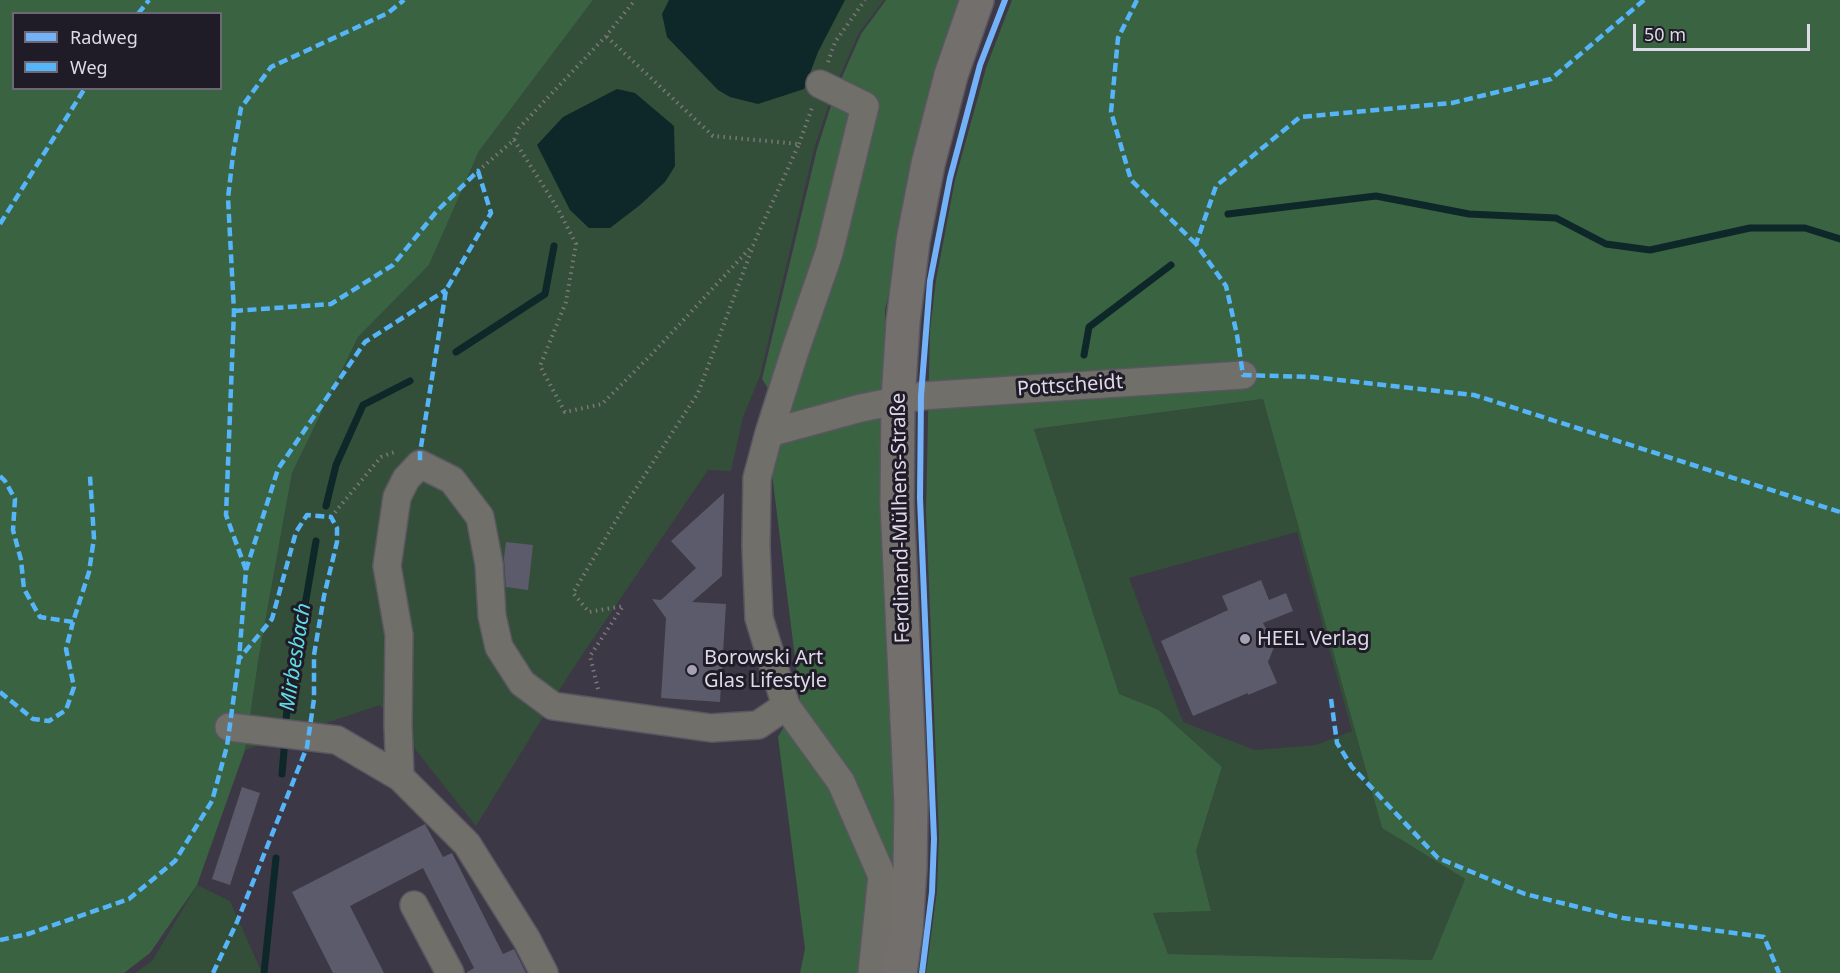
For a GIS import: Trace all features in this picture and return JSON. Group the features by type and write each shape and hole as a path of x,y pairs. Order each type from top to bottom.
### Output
{"main road":[{"name":"Ferdinand-Mülhens-Straße","path":"900,973 907,909 911,805 897,504 898,400 903,322 913,241 928,164 951,75 977,0"}],"lane":[{"path":"820,84 865,106 829,254 795,351 757,478 756,546 759,618 786,706 841,782 882,876 873,973"},
{"name":"Pottscheidt","path":"769,433 861,408 921,396 1243,375"},
{"path":"400,777 399,635 387,566 397,497 406,480 420,465 452,480 480,517 489,564 492,616 499,647 522,683 553,706 711,729 758,725 786,706"},
{"path":"229,727 336,740 400,777 467,844 527,940 544,973"},
{"path":"414,905 450,973"}],"path":[{"path":"478,171 514,140 519,128 606,36 635,0"},
{"path":"604,714 590,656 623,606 589,612 573,593 624,507 698,393 753,245 799,144 712,136 606,36"},
{"path":"514,140 558,209 576,244 566,302 540,366 566,412 602,404 753,245"},
{"path":"331,517 381,457 399,451"}],"green space":[{"path":"0,0 593,0 479,151 429,265 358,337 292,473 259,656 245,750 197,885 150,953 124,973 0,973"},
{"path":"593,0 884,0 859,33 833,92 814,149 760,376 743,417 731,471 708,470 570,673 476,826 380,705 245,750 259,656 292,473 358,337 429,265 479,151"},
{"path":"886,0 966,0 940,72 885,310 884,538 896,808 888,951 884,973 800,973 805,949 778,737 800,698 772,474 784,413 762,379 817,149 835,93 861,34"},
{"path":"1012,0 1840,0 1840,973 926,973 937,891 939,836 926,510 930,330 936,280 955,180 986,68","holes":["1263,399 1382,828 1465,879 1432,960 1168,954 1153,913 1211,911 1196,851 1222,767 1159,710 1119,694 1034,429"]},
{"path":"1263,399 1382,828 1465,879 1432,960 1168,954 1153,913 1211,911 1196,851 1222,767 1159,710 1119,695 1034,429","holes":["1297,532 1352,731 1316,745 1255,750 1183,722 1129,578"]},
{"path":"197,885 230,901 262,973 135,973 152,961"}],"shaded area":[{"path":"669,0 845,0 818,52 804,89 758,104 730,97 718,90 667,37 662,14"},
{"path":"617,89 635,93 674,126 675,166 665,182 610,228 589,228 570,210 537,145 563,117"}],"building":[{"path":"724,493 722,576 692,602 726,604 720,702 661,698 666,618 652,599 661,600 696,568 671,541"},
{"path":"506,542 533,545 528,590 506,587 504,558"},
{"path":"1261,580 1269,600 1286,593 1293,611 1263,623 1275,645 1268,662 1277,683 1193,716 1161,641 1228,610 1222,596"},
{"path":"242,787 260,793 230,885 212,879"},
{"path":"425,824 443,857 452,853 503,954 514,949 526,973 466,973 474,968 423,868 350,906 384,973 333,973 292,892"}],"waterway":[{"path":"1228,214 1376,196 1469,214 1556,218 1606,244 1650,250 1750,228 1805,228 1840,239"},
{"name":"Mirbesbach","path":"456,352 545,294 554,246"},
{"path":"1084,355 1089,327 1171,265"},
{"name":"Mirbesbach","path":"326,506 336,465 363,405 410,381"},
{"name":"Mirbesbach","path":"285,728 316,541"},
{"name":"Mirbesbach","path":"282,774 285,739"},
{"name":"Mirbesbach","path":"264,973 276,858"}],"marked path":[{"path":"140,12 149,0"},
{"path":"246,570 226,515 234,311 228,198 241,108 271,67 388,13 404,0"},
{"path":"1137,0 1118,38 1111,112 1131,180 1196,244"},
{"path":"1644,0 1551,79 1452,103 1300,117 1216,186 1196,244 1226,286 1243,375 1313,377 1474,395 1840,512"},
{"path":"0,224 84,90"},
{"path":"234,311 331,304 393,265 437,211 478,171 491,213 446,290 420,464"},
{"path":"0,940 28,934 129,899 175,861 212,801 227,746 239,659 246,570 278,469 365,342 446,290"},
{"path":"0,476 15,499 13,530 21,560 24,589 40,617 73,622 89,572 94,538 90,476"},
{"path":"213,973 237,922 307,747 314,699 314,655 324,596 337,542 337,528 331,517 307,515 296,532 272,619 239,659"},
{"path":"0,692 33,719 49,721 66,710 74,687 66,649 73,622"},
{"path":"1331,699 1337,743 1352,767 1438,858 1525,894 1623,918 1764,937 1779,973"}],"cycle path":[{"path":"922,973 932,892 934,839 920,498 921,396 930,281 950,178 980,65 1005,0"}],"place":[{"name":"HEEL Verlag","path":"1245,639"},
{"name":"Borowski Art Glas Lifestyle","path":"692,670"}]}
